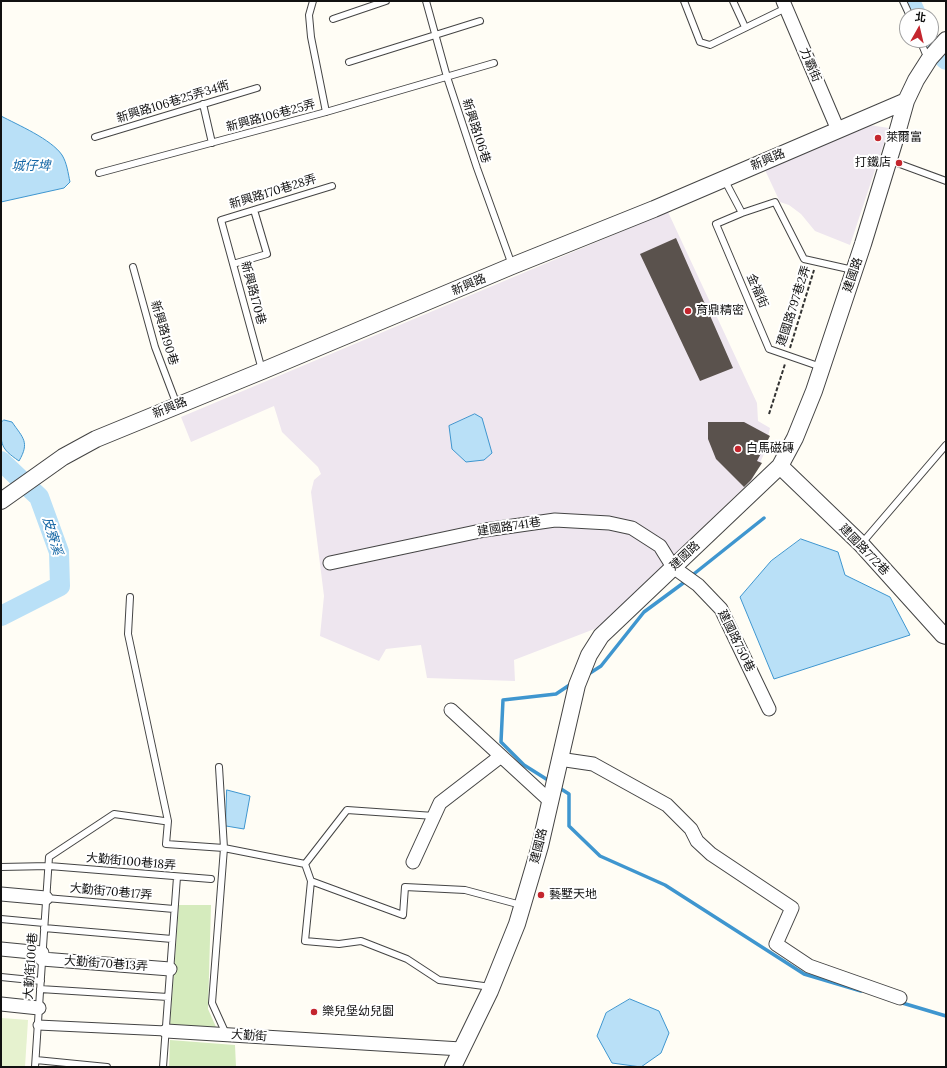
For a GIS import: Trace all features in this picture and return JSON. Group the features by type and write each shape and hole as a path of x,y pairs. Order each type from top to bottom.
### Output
{"street":[{"name":"力霸街","path":"784,5 838,130"},
{"name":"建國路","path":"453,1067 492,987 523,906 540,846 559,759 579,679 589,655 601,636 780,466 795,438 822,368 889,160 906,101 916,80 938,50"},
{"name":"新興路","path":"5,498 63,457 96,439 724,179 906,101"},
{"name":"建國路772巷","path":"780,466 861,544 943,635 946,636"},
{"name":"建國路741巷","path":"330,563 485,530 555,520 609,523 632,528 660,546 673,567"},
{"name":"建國路750巷","path":"673,567 698,585 721,609 768,709"},
{"path":"451,710 501,756 552,790"},
{"path":"413,862 440,803 501,756"},
{"path":"559,759 594,764 667,805 691,829 697,841 711,854 792,908 776,944 809,966 900,998"},
{"path":"1,894 46,898"},
{"name":"大勤街70巷13弄","path":"1,949 42,956 170,969"},
{"path":"1,1004 39,1008"},
{"name":"大勤街","path":"38,1025 166,1031 461,1049"}],"lane":[{"path":"313,1 309,15 311,37 326,112"},
{"path":"333,19 386,1"},
{"name":"新興路106巷","path":"426,1 447,76 476,168 512,266"},
{"path":"684,1 700,42 710,45 745,28 784,5"},
{"path":"733,1 745,28"},
{"path":"349,62 480,22"},
{"path":"923,48 925,52 938,50"},
{"name":"新興路106巷25弄","path":"99,173 326,112 494,63"},
{"name":"新興路106巷25弄34衖","path":"95,137 257,88"},
{"path":"204,104 212,143"},
{"path":"889,160 946,181"},
{"path":"724,179 742,213 775,202 804,259 854,270"},
{"name":"新興路170巷28弄","path":"222,220 332,186"},
{"path":"233,264 267,254 254,210"},
{"name":"金福街","path":"742,213 716,224 769,349 822,368"},
{"name":"新興路170巷","path":"222,220 262,371"},
{"name":"新興路190巷","path":"133,267 155,347 177,405"},
{"path":"861,544 946,445"},
{"path":"130,597 128,634 168,821 166,844 224,848 305,864"},
{"path":"219,767 224,848 212,1003 227,1035"},
{"path":"305,864 347,810 434,816"},
{"path":"49,866 49,857 114,814 164,821"},
{"path":"305,864 311,881 305,941 339,944 361,941 407,959 439,980 492,987"},
{"name":"大勤街100巷18弄","path":"1,867 49,866 211,879"},
{"name":"大勤街100巷","path":"35,1067 49,866"},
{"path":"163,1067 177,877"},
{"path":"311,881 403,916 405,887 465,890 523,906"},
{"name":"大勤街70巷17弄","path":"46,898 174,909"},
{"path":"1,919 44,926 172,939"},
{"path":"1,977 41,981"},
{"path":"40,989 168,998"},
{"path":"36,1060 106,1067"}],"path":[{"name":"建國路797巷2弄","path":"769,414 817,261"}],"shaded area":[{"path":"869,125 889,128 850,245 815,231 801,214 789,205 780,202 765,170"},
{"path":"668,212 757,403 758,421 770,428 764,454 752,480 597,628 514,660 515,681 427,678 421,645 386,649 379,661 320,636 324,596 311,492 314,480 321,474 318,467 282,432 274,406 191,442 181,417"}],"green space":[{"path":"179,905 211,905 208,1009 216,1027 170,1025"},
{"path":"2,1018 28,1020 25,1067 1,1067"},
{"path":"170,1040 235,1045 236,1067 169,1067"}],"water":[{"name":"城仔埤","path":"1,116 34,133 57,149 65,161 70,182 64,188 1,202"},
{"path":"475,414 482,418 492,453 484,460 466,462 452,449 449,426"},
{"path":"4,420 12,422 24,440 25,445 19,461 8,453 3,445 1,423"},
{"path":"801,539 838,552 845,575 890,597 910,635 774,679 740,597 771,561"},
{"path":"227,790 250,796 244,829 226,826"},
{"path":"630,999 659,1011 669,1033 661,1053 641,1067 612,1063 597,1036 606,1013"}],"building":[{"name":"育鼎精密","path":"676,238 733,368 700,381 640,254"},
{"name":"白馬磁磚","path":"708,422 744,422 770,436 757,461 762,463 751,480 744,487 716,459 708,439"}],"waterway":[{"path":"910,1 913,8"},
{"path":"934,48 946,60"},
{"name":"皮寮溪","path":"1,461 39,497 59,552 60,586 1,616"},
{"path":"690,577 764,518"},
{"path":"587,675 601,666 644,612 686,581"},
{"path":"551,782 524,765 501,742 503,700 556,694 571,684"},
{"path":"558,787 569,794 569,826 600,856 665,885 804,974 861,991"},
{"path":"899,1002 946,1016"}],"place":[{"name":"萊爾富","path":"878,138"},
{"name":"打鐵店","path":"899,163"},
{"name":"育鼎精密","path":"688,311"},
{"name":"白馬磁磚","path":"738,449"},
{"name":"藝墅天地","path":"541,895"},
{"name":"樂兒堡幼兒園","path":"314,1012"}]}
